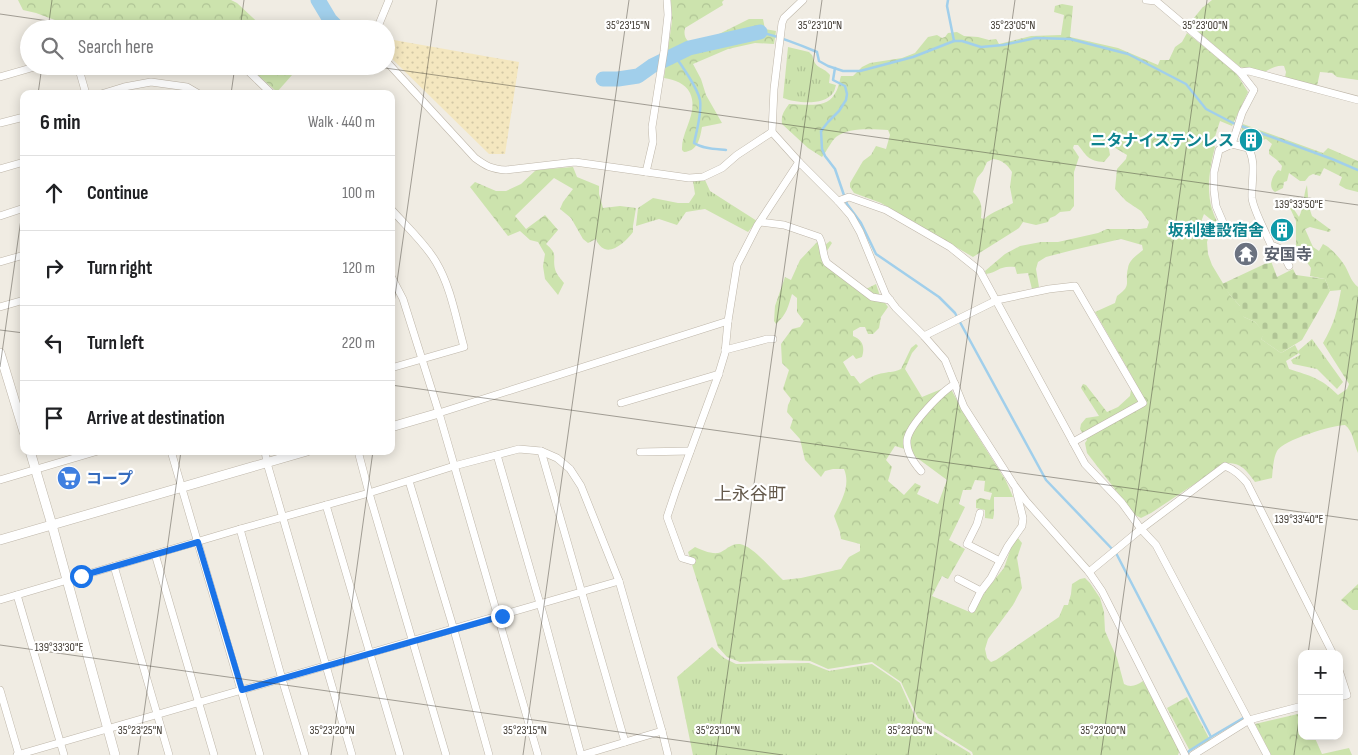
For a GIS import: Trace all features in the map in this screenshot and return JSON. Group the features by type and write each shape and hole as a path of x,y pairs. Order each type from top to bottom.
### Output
{"street":[{"path":"381,20 389,0"},
{"path":"646,172 653,142 652,127 668,15 667,0"},
{"path":"804,0 784,18 780,36 772,132 799,162 839,200 851,216 860,232 886,295 945,360 964,407 1014,485 1089,572 1102,591 1185,753"},
{"path":"1146,0 1157,0 1240,72 1254,90 1242,113 1232,144"},
{"path":"0,77 20,71"},
{"path":"395,71 475,158 494,169 506,170 575,162 689,178 703,176 722,168 737,155 772,132"},
{"path":"1240,72 1249,72 1358,100"},
{"path":"81,75 85,90"},
{"path":"252,75 268,90"},
{"path":"114,90 151,82 187,87 193,90"},
{"path":"0,124 20,117"},
{"path":"1226,227 1216,206 1214,172 1219,150 1232,144 1248,148 1252,154 1252,199 1271,245 1281,249 1289,266"},
{"path":"692,561 682,558 667,517 719,374 725,350 737,265 760,222 799,162"},
{"path":"0,169 20,163"},
{"path":"839,200 849,197 886,210 950,247 980,271 1085,464 1122,503 1141,529 1156,545 1267,755"},
{"path":"0,216 20,209"},
{"path":"395,213 436,262 448,289 464,346 395,367"},
{"path":"760,222 784,225 819,237 827,263 872,297 890,300"},
{"path":"0,262 20,256"},
{"path":"395,284 403,299 439,413 538,755"},
{"path":"924,336 997,300 1075,286 1144,403 1073,442"},
{"path":"0,307 20,301"},
{"path":"395,426 728,321"},
{"path":"725,350 772,339"},
{"path":"0,353 20,419"},
{"path":"621,403 719,374"},
{"path":"921,471 908,451 907,440 911,430 928,408 947,388 955,384"},
{"path":"0,600 410,481 454,466 519,449 541,451 557,458 570,469 581,486 619,581 668,755"},
{"path":"541,451 625,742"},
{"path":"640,452 690,451"},
{"path":"31,455 115,755"},
{"path":"0,480 79,455"},
{"path":"172,455 260,755"},
{"path":"266,455 352,755"},
{"path":"0,540 294,455"},
{"path":"359,455 446,755"},
{"path":"497,455 581,755 662,731"},
{"path":"1089,572 1141,529 1225,466 1234,470 1247,483 1331,650"},
{"path":"410,481 489,755"},
{"path":"972,610 981,591 991,578 1008,546 1022,526 1023,518 1014,485"},
{"path":"326,505 400,755"},
{"path":"980,513 978,524 966,544 1000,561"},
{"path":"240,529 305,755"},
{"path":"155,554 214,755"},
{"path":"114,566 168,755"},
{"path":"958,580 981,591"},
{"path":"0,690 18,755 619,581"},
{"path":"17,595 64,755"},
{"path":"1343,682 1347,695 1343,696"},
{"path":"1193,755 1249,720 1298,707"}],"green space":[{"path":"18,0 231,0 255,20 55,20 23,10"},
{"path":"671,0 724,0 722,2 723,5 685,28 686,39 689,42 717,35 749,19 763,19 765,29 776,31 774,44 755,43 728,49 693,64 701,79 706,95 722,123 702,127 695,147 684,152 682,150 682,143 691,115 692,100 690,93 682,84 664,78 672,21"},
{"path":"1212,0 1358,0 1358,80 1320,72 1317,86 1285,78 1284,66 1276,67 1263,73 1240,67 1189,24 1202,8"},
{"path":"1062,4 1073,6 1070,37 1118,48 1158,65 1160,60 1169,60 1175,47 1182,42 1187,33 1236,73 1248,92 1232,126 1220,121 1213,143 1215,147 1210,170 1209,194 1213,212 1220,227 1204,214 1201,222 1211,230 1207,242 1208,254 1212,265 1230,295 1240,306 1244,317 1255,322 1265,333 1261,339 1281,353 1295,345 1299,353 1286,361 1289,369 1315,378 1338,395 1347,389 1349,384 1323,343 1335,318 1341,290 1330,291 1325,279 1310,276 1311,268 1296,247 1296,221 1290,208 1293,208 1299,217 1307,185 1309,207 1312,216 1331,230 1329,232 1310,227 1305,229 1313,247 1319,251 1323,244 1331,250 1345,266 1353,282 1358,287 1358,453 1352,434 1345,425 1320,430 1288,442 1277,451 1273,464 1272,478 1255,482 1240,466 1226,463 1151,513 1141,518 1135,515 1087,453 1085,443 1087,440 1080,429 1081,424 1086,418 1099,416 1081,388 1083,384 1086,385 1107,412 1118,407 1130,396 1133,378 1095,312 1115,303 1117,296 1125,289 1129,265 1143,250 1142,245 1121,239 1046,257 1038,262 1036,269 1039,287 1032,289 1028,273 1017,274 1015,267 1006,267 986,274 985,271 1005,254 1020,246 1041,242 1058,242 1098,233 1107,229 1147,228 1149,222 1141,211 1126,201 1115,189 1117,169 1126,159 1127,155 1112,146 1109,149 1110,155 1104,162 1091,159 1078,145 1074,145 1073,148 1079,157 1074,172 1074,206 1070,211 1060,212 1050,218 1048,222 1036,225 1023,222 1019,228 973,257 881,203 854,193 850,183 863,161 871,155 876,146 886,149 890,135 888,130 861,129 841,134 834,139 822,157 808,148 782,124 783,113 789,104 814,105 826,102 835,93 841,76 853,76 862,67 870,63 902,58 915,53 928,37 937,35 942,38 948,33 957,32 964,36 989,40 996,39 999,44 1031,36 1061,35 1064,15 1054,12 1055,6","holes":["993,159 1004,163 1012,172 1010,187 1013,203 984,219 981,218 980,201 973,192 977,178 987,162"]},
{"path":"788,47 809,52 817,66 830,75 829,83 836,85 834,92 829,97 817,102 795,101 783,98"},
{"path":"258,75 292,75 279,90 275,90"},
{"path":"1243,124 1323,153 1328,148 1358,161 1358,192 1339,185 1342,177 1324,168 1320,176 1313,174 1305,181 1300,181 1289,173 1283,188 1275,192 1271,184 1274,175 1278,170 1281,171 1282,166 1269,154 1272,144 1266,139 1257,142 1240,136"},
{"path":"573,167 577,177 599,186 603,208 620,206 636,208 633,232 620,245 609,250 600,246 596,239 588,243 583,239 571,218 560,209 573,189 554,178 515,216 526,229 545,215 558,230 546,244 554,253 556,271 564,283 558,295 545,279 543,266 545,254 538,242 530,240 520,231 508,236 470,187 475,182 496,191 506,191 521,184 536,170"},
{"path":"705,180 710,191 757,221 748,232 705,209 686,212 677,225 659,219 636,226 638,208 653,198 678,203 689,203 695,194 693,181"},
{"path":"818,241 825,245 830,241 832,243 825,254 826,259 866,289 876,284 880,296 888,307 881,317 879,328 873,334 868,334 865,327 860,327 853,331 853,336 861,342 863,350 862,357 856,359 853,355 843,362 851,376 854,376 860,384 877,374 901,369 911,348 916,344 918,346 912,353 905,369 922,397 944,388 952,391 970,424 1006,481 1013,497 994,497 993,519 985,518 985,510 976,508 976,500 980,498 990,500 992,493 984,491 985,481 975,480 971,490 963,490 959,504 965,507 949,540 965,549 948,579 942,576 932,596 972,613 987,589 1004,568 1012,545 1018,538 1022,543 1017,558 1022,588 1013,605 988,639 985,649 987,658 991,662 1059,617 1064,605 1068,605 1072,584 1085,578 1100,598 1104,612 1105,631 1117,658 1124,684 1134,686 1143,681 1180,749 1178,755 973,755 972,752 918,718 901,682 872,662 828,669 810,661 740,662 727,657 718,647 688,552 695,547 706,552 718,553 733,545 740,544 757,554 783,580 841,569 849,557 860,551 860,544 841,539 834,516 846,487 844,469 825,471 821,477 805,460 800,439 790,428 793,419 787,412 791,399 783,389 789,370 782,363 781,344 792,329 800,327 804,321 797,312 797,298 792,294 785,314 776,324 774,321 775,306 785,277 791,280 800,260","holes":["895,446 905,449 947,480 938,504 917,494 921,486 915,483 904,495 888,481 892,467 886,460"]},
{"path":"1271,261 1277,277 1293,269 1296,275 1325,279 1330,291 1302,340 1281,353 1261,339 1264,333 1255,322 1244,317 1238,310 1240,306 1222,284"},
{"path":"1312,339 1343,382 1337,389 1317,369 1293,364 1291,360 1300,355 1298,351"},
{"path":"1358,584 1358,610 1353,610 1341,600"},
{"path":"712,647 724,658 736,664 809,663 829,671 872,664 900,683 917,721 971,755 693,755 677,677"},
{"path":"1187,697 1210,740 1190,751 1167,708"},
{"path":"1298,714 1298,740 1316,740 1322,754 1349,748 1352,755 1271,755 1255,724"}],"sand":[{"path":"395,40 519,62 505,154 489,154 395,62"}],"waterway":[{"path":"318,0 330,20"},
{"path":"948,0 947,6 954,41"},
{"path":"760,32 817,52 819,61 843,71 860,71 913,57 954,41 962,41 981,47 1003,45 1036,38 1070,39 1128,54 1186,84 1206,109 1233,123 1358,170"},
{"path":"603,79 638,76 652,66 689,48 760,32"},
{"path":"674,55 699,95 700,116 694,143 705,148 726,150"},
{"path":"835,68 833,80 845,86 847,94 846,100 839,111 821,131 822,149 835,169 847,204 861,223 876,254 939,297 955,313 1046,480 1116,553 1211,737"},
{"path":"1186,755 1189,751 1245,717"}],"place":[{"name":"ニタナイステンレス","path":"1251,140"},
{"name":"坂利建設宿舎","path":"1282,230"},
{"name":"安国寺","path":"1246,254"},
{"name":"コープ","path":"69,478"}],"district":[{"name":"上永谷町","path":"750,494"}],"route":[{"path":"81,576 198,542 242,690 502,616"}]}
